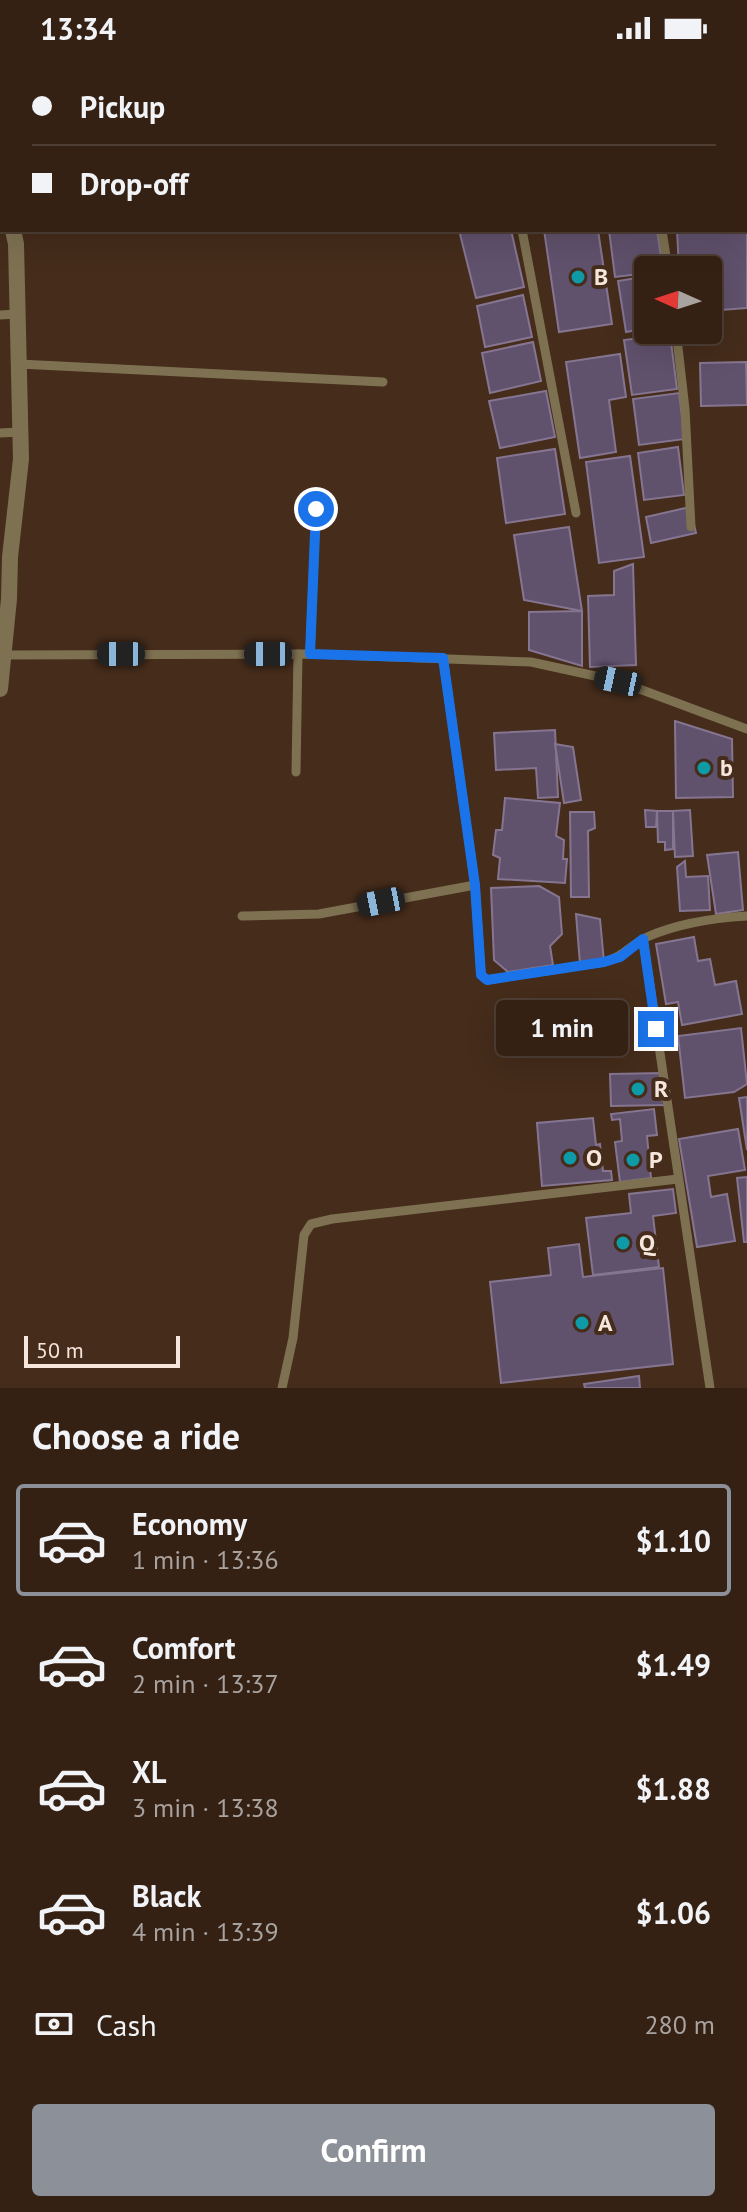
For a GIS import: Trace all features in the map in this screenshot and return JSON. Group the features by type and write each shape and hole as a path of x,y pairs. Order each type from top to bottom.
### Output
{"street":[{"path":"0,689 9,599 5,558 21,459 19,364 8,314 16,244 13,232"}],"lane":[{"path":"522,232 576,513"},
{"path":"662,232 666,256"},
{"path":"678,344 685,409 691,527"},
{"path":"19,364 383,382"},
{"path":"0,433 21,432"},
{"path":"310,654 316,509"},
{"path":"296,772 298,654"},
{"path":"3,655 310,654 531,662 618,681 747,729"},
{"path":"443,658 475,885 481,975 487,980 612,959 620,957 643,939 677,925 747,916"},
{"path":"242,916 319,914 475,885"},
{"path":"643,939 710,1388"},
{"path":"282,1388 293,1338 304,1235 311,1224 332,1219 678,1179"}],"building":[{"path":"460,232 511,232 524,287 476,298"},
{"name":"B","path":"544,232 598,232 612,324 559,332"},
{"name":"B","path":"609,232 657,232 661,256 634,256 634,275 615,277"},
{"path":"677,232 747,232 747,308 722,310 722,256 678,256"},
{"path":"634,278 634,331 626,332 618,281"},
{"name":"B","path":"523,295 532,337 485,347 477,306"},
{"name":"B","path":"634,339 634,344 671,344 677,389 632,395 624,340"},
{"path":"533,342 541,381 490,393 482,353"},
{"name":"B","path":"620,354 626,397 609,400 616,452 580,458 566,362"},
{"path":"746,362 747,405 701,406 700,363"},
{"path":"546,391 555,437 500,448 489,401"},
{"path":"679,393 685,439 639,445 633,399"},
{"path":"678,447 684,495 644,500 638,453"},
{"path":"555,449 565,514 506,523 497,458"},
{"path":"630,456 644,557 599,563 586,462"},
{"path":"690,507 696,533 651,543 646,517"},
{"path":"569,527 582,611 524,600 514,535"},
{"path":"633,564 636,665 590,667 588,596 614,595 614,571"},
{"path":"582,611 582,666 529,650 529,612"},
{"name":"b","path":"675,721 732,739 733,797 676,798"},
{"path":"555,730 558,797 538,798 536,768 496,770 494,733"},
{"path":"555,744 573,747 581,800 564,803"},
{"path":"505,798 560,803 556,836 564,840 563,859 567,859 565,883 498,879 500,858 493,855 496,830 502,830"},
{"name":"B","path":"645,810 657,811 656,827 646,827"},
{"name":"B","path":"690,810 693,856 675,857 673,811"},
{"name":"B","path":"657,811 673,811 673,849 665,850 665,842 658,842"},
{"path":"570,812 594,812 595,828 588,831 589,897 571,897"},
{"path":"738,852 743,910 716,914 707,855"},
{"path":"685,861 686,877 708,876 710,910 680,911 677,867"},
{"path":"539,886 559,897 562,934 550,946 553,965 508,972 494,960 491,888"},
{"path":"576,914 600,919 604,962 580,964"},
{"path":"694,937 698,961 710,959 715,985 736,981 742,1014 682,1025 678,1002 666,1004 656,944"},
{"path":"741,1028 747,1084 734,1092 685,1098 678,1036"},
{"name":"R","path":"664,1073 665,1105 611,1106 610,1074"},
{"path":"747,1097 747,1150 739,1098"},
{"name":"P","path":"654,1109 657,1135 647,1136 651,1178 620,1182 615,1142 622,1141 620,1119 612,1120 611,1114"},
{"name":"O","path":"593,1118 603,1171 611,1171 612,1180 542,1186 537,1123"},
{"path":"738,1129 745,1170 708,1176 711,1197 727,1194 735,1241 697,1247 679,1139"},
{"path":"747,1177 747,1242 744,1242 737,1178"},
{"name":"Q","path":"673,1189 676,1213 653,1216 659,1267 593,1275 586,1218 631,1213 629,1194"},
{"name":"A","path":"579,1244 583,1277 663,1268 673,1364 501,1383 490,1282 551,1275 548,1248"},
{"name":"A","path":"639,1376 640,1388 585,1388 584,1384"}],"place":[{"name":"B","path":"578,277"},
{"name":"b","path":"704,768"},
{"name":"R","path":"638,1089"},
{"name":"O","path":"570,1158"},
{"name":"P","path":"633,1160"},
{"name":"Q","path":"623,1243"},
{"name":"A","path":"582,1323"}],"route":[{"path":"316,509 310,654 443,658 475,885 481,975 487,980 604,962 620,957 643,939 656,1029"}]}
